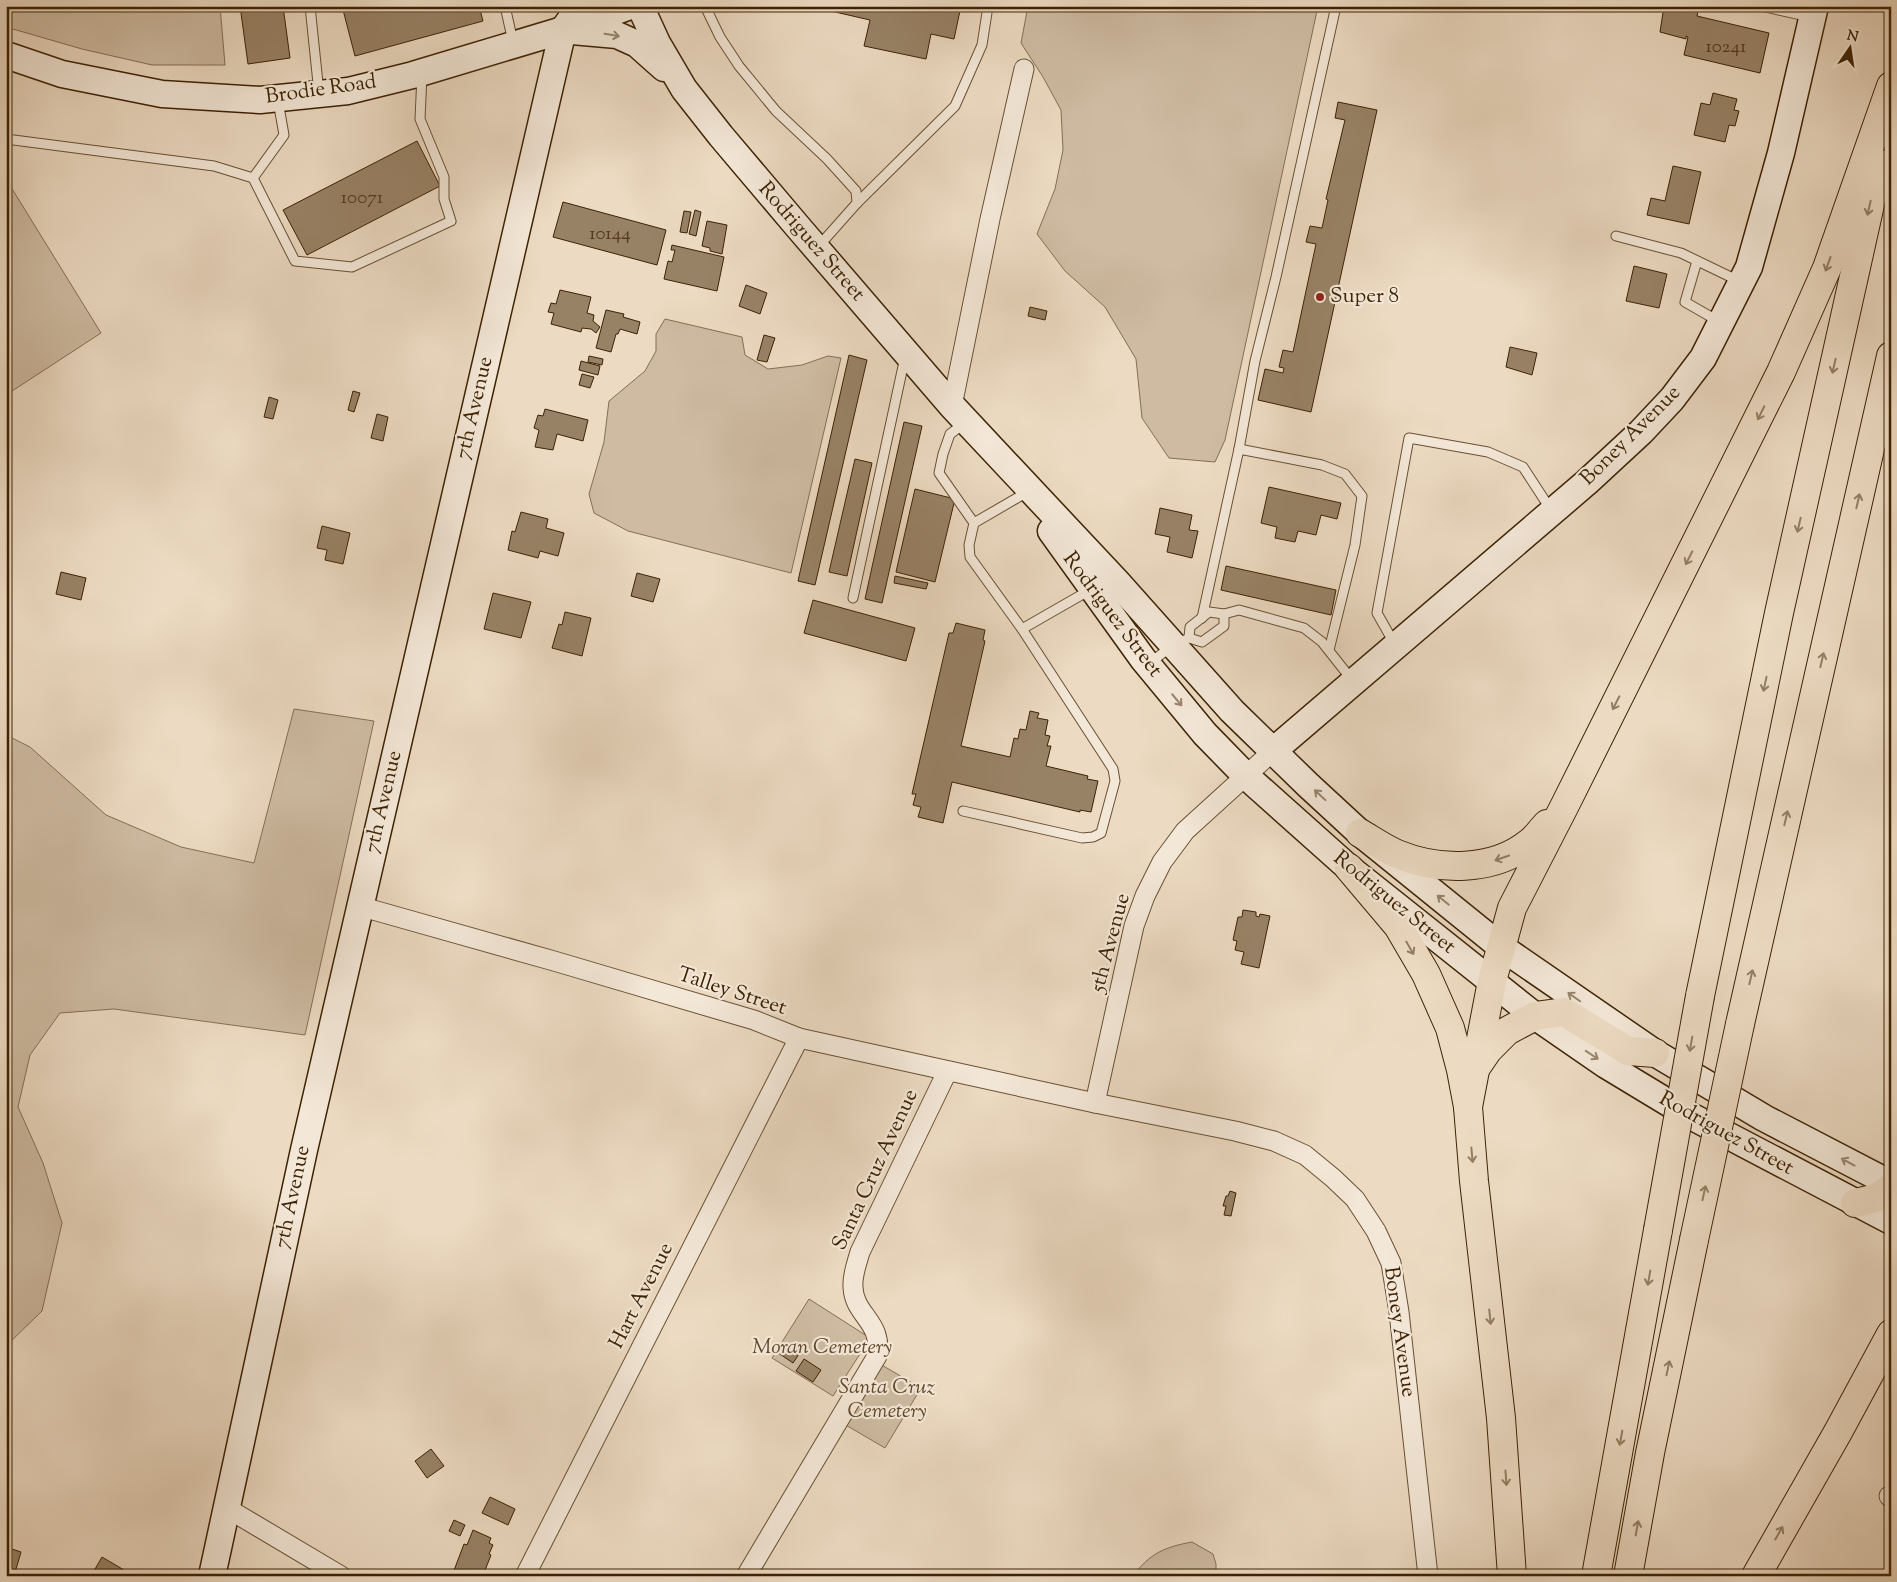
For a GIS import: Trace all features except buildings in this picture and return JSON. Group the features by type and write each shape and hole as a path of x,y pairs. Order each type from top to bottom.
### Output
{"highway":[{"path":"1468,1107 1492,981 1512,908 1788,356 1827,268 1891,86"},
{"path":"1596,1576 1700,996 1779,613 1891,109"},
{"path":"1628,1576 1650,1453 1740,1024 1891,356"},
{"path":"1360,833 1397,854 1434,866 1488,863 1512,854 1529,843 1565,804"},
{"path":"1349,868 1398,926 1426,974 1450,1028 1461,1070 1468,1107 1474,1181 1501,1418 1512,1576"},
{"path":"1476,1067 1488,1050 1507,1032 1534,1016 1564,1012 1628,1051 1655,1053"},
{"path":"1855,1203 1876,1198 1891,1186"},
{"path":"1756,1576 1891,1334"},
{"path":"1864,1384 1891,1359"}],"street":[{"path":"582,6 563,30 617,35 637,44 684,89"},
{"name":"Brodie Road","path":"6,55 62,74 162,94 260,100 348,91 514,45 630,6"},
{"name":"Rodriguez Street","path":"640,6 657,43 684,89 816,248 1004,462 1101,582 1147,664 1206,734 1247,776 1349,868 1534,1016 1606,1065 1687,1114 1891,1221"},
{"name":"Boney Avenue","path":"1273,751 1552,512 1641,432 1672,399 1703,358 1749,267 1772,190 1814,12"},
{"name":"7th Avenue","path":"212,1576 225,1508 359,906 563,30"},
{"path":"960,414 990,220 1024,69"},
{"name":"Rodriguez Street","path":"1101,582 1181,642 1232,711 1360,833 1501,947 1655,1053 1764,1118 1891,1186"},
{"name":"5th Avenue","path":"1095,1104 1134,926 1145,896 1162,862 1184,832 1273,751"},
{"name":"Talley Street","path":"359,906 735,1015 799,1038 1095,1104"},
{"name":"Hart Avenue","path":"525,1576 799,1038"},
{"name":"Santa Cruz Avenue","path":"746,1576 877,1356 879,1344 877,1334 858,1305 853,1288 854,1271 860,1252 947,1072"},
{"name":"Boney Avenue","path":"1095,1104 1235,1131 1274,1141 1305,1155 1355,1199 1376,1231 1391,1263 1400,1312 1428,1576"},
{"path":"225,1508 341,1576"}],"lane":[{"path":"310,6 319,94"},
{"path":"505,6 514,45"},
{"path":"704,6 720,37 739,66 776,111 827,159 856,191 857,203"},
{"path":"744,6 751,6"},
{"path":"816,248 857,203 955,106 982,45 988,6"},
{"path":"1202,618 1215,552 1235,472 1255,361 1276,277 1336,6"},
{"path":"1761,6 1814,12"},
{"path":"6,139 214,166 252,178 295,261 352,267 451,221 444,199 444,177 420,119 422,72"},
{"path":"252,178 284,135 277,98"},
{"path":"1616,236 1681,253 1742,282"},
{"path":"1696,261 1686,302 1721,322"},
{"path":"852,598 906,352"},
{"path":"960,414 950,434 939,472 974,523 969,545 970,557 1022,630 1113,770 1115,781 1101,833 1093,837 1082,838 963,811"},
{"path":"1396,646 1377,613 1409,438 1488,452 1523,467 1552,512"},
{"path":"1239,449 1322,465 1345,474 1362,496 1355,545 1329,650"},
{"path":"974,523 1028,492"},
{"path":"1022,630 1101,582"},
{"path":"1147,664 1181,642 1190,628 1209,612 1224,614 1239,610 1304,628 1322,642 1353,682"},
{"path":"1181,642 1202,642 1224,626 1224,614"}],"green space":[{"path":"6,6 220,6 225,65 152,65 82,49 6,27"},
{"path":"1028,6 1318,6 1225,440 1215,462 1169,458 1142,418 1136,359 1105,307 1065,271 1037,234 1055,189 1063,150 1061,110 1021,43"},
{"path":"6,179 101,333 6,395"},
{"path":"665,319 742,337 745,355 768,369 802,365 828,356 841,358 791,573 628,531 594,513 589,494 604,442 609,401 645,371 656,351 656,334"},
{"path":"294,709 374,721 305,1035 114,1009 60,1013 30,1055 18,1107 43,1163 62,1223 42,1311 6,1346 6,735 30,747 106,815 181,847 254,863"},
{"name":"Moran Cemetery","path":"809,1299 867,1336 867,1343 833,1396 772,1358"},
{"name":"Santa Cruz Cemetery","path":"880,1364 921,1388 885,1448 844,1424"},
{"path":"1192,1542 1213,1554 1216,1564 1216,1576 1133,1576 1152,1556 1174,1546"}],"place":[{"name":"Super 8","path":"1320,297"}]}
